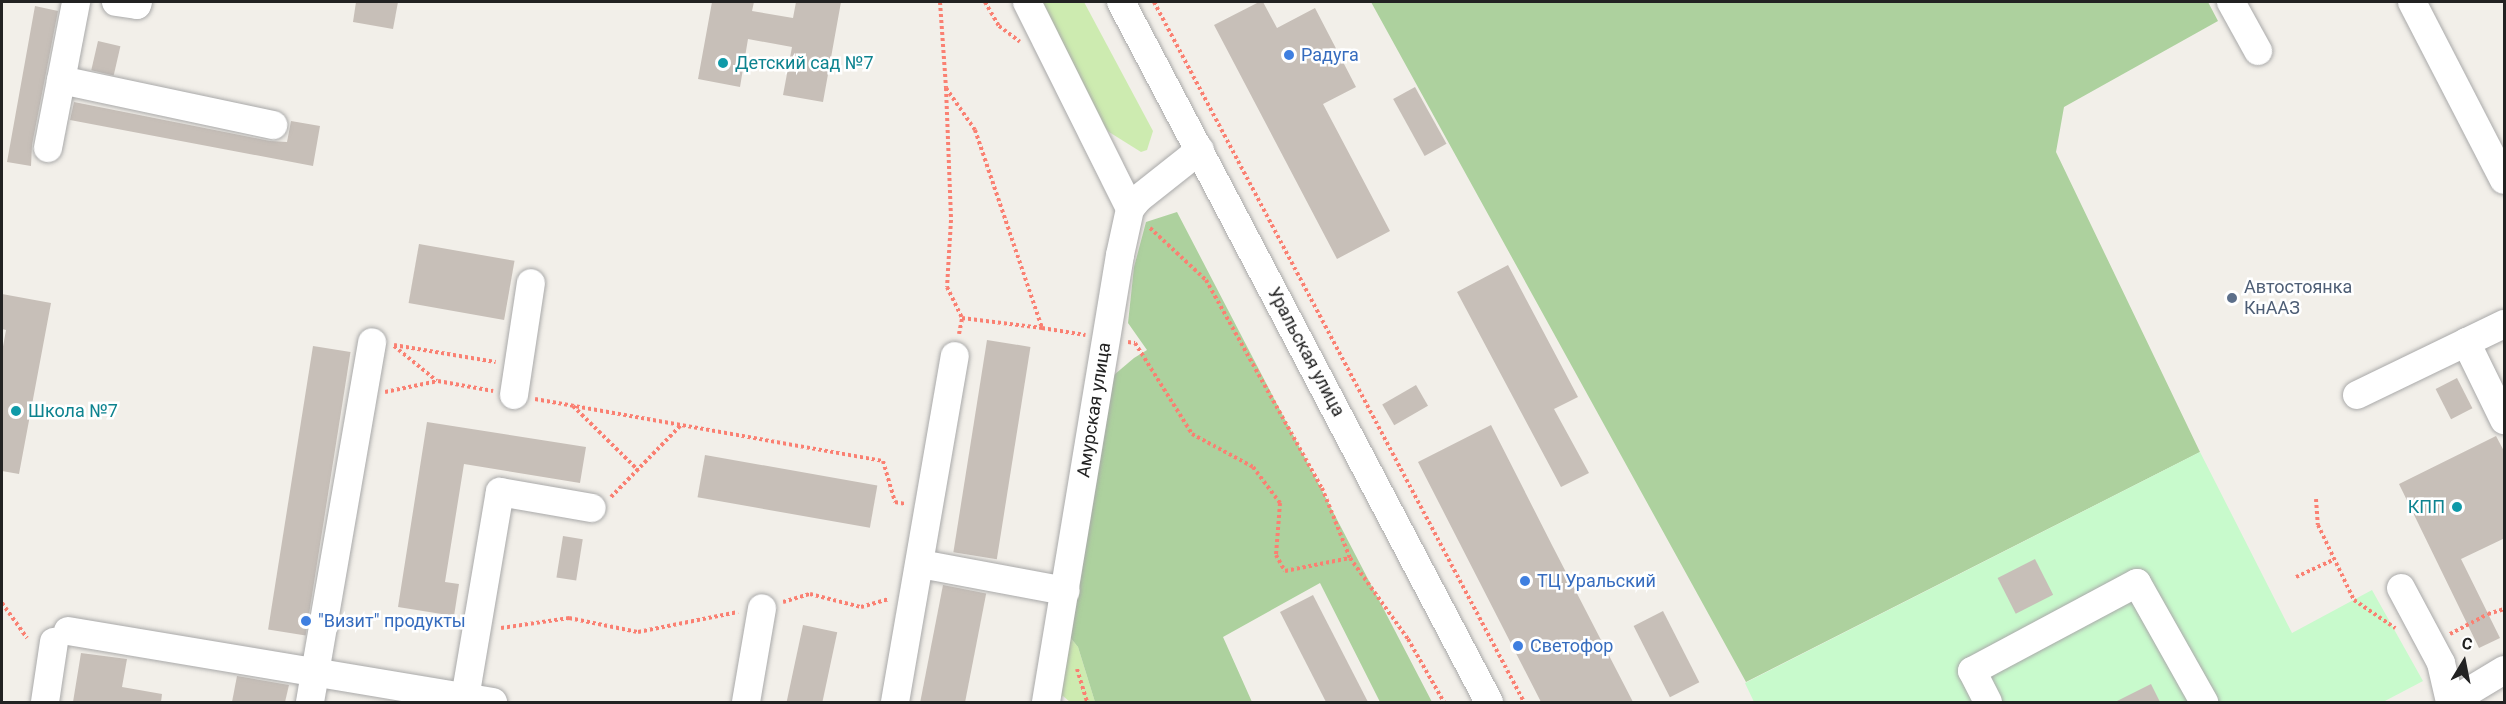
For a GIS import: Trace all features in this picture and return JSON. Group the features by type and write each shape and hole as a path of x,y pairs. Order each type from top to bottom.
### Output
{"street":[{"path":"48,148 76,2"},
{"path":"116,2 137,5 138,2"},
{"path":"1027,2 1130,209 1200,150"},
{"name":"Уральская улица","path":"1121,2 1489,702"},
{"path":"2231,2 2258,51"},
{"path":"2412,2 2505,180"},
{"path":"61,80 273,124"},
{"name":"Амурская улица","path":"1046,702 1106,338 1130,209"},
{"path":"514,395 531,284"},
{"path":"2357,395 2505,324"},
{"path":"310,702 372,342"},
{"path":"2466,342 2505,420"},
{"path":"895,702 921,564 955,356"},
{"path":"465,698 500,492 592,508"},
{"path":"921,564 1065,591"},
{"path":"1988,702 1972,671 2137,583 2204,702"},
{"path":"2401,588 2441,663 2451,702 2505,670"},
{"path":"746,702 762,609"},
{"path":"45,702 50,637 315,672 493,702"}],"path":[{"path":"940,2 951,220 947,287 962,318 955,356"},
{"path":"1154,2 1524,702"},
{"path":"946,88 975,130 1042,328"},
{"path":"1130,209 1206,280 1322,488 1350,558 1408,639 1444,702"},
{"path":"962,318 1135,343 1192,434 1253,467 1280,503 1276,555 1286,571 1350,558"},
{"path":"438,381 391,345 518,366"},
{"path":"363,397 438,381 883,461 895,502 930,507"},
{"path":"573,405 638,470"},
{"path":"592,508 614,495 681,425"},
{"path":"2316,500 2318,525 2332,560 2354,600 2395,628 2416,617"},
{"path":"2296,577 2332,560"},
{"path":"476,631 568,618 638,632 762,609 810,594 861,607 915,592"},
{"path":"2,603 50,637"},
{"path":"2467,624 2505,609"}],"green space":[{"path":"1039,2 1084,2 1153,131 1147,150 1141,152 1109,132 1103,125"},
{"path":"1371,2 2208,2 2218,21 2064,107 2056,152 2200,452 1746,682"},
{"path":"1177,212 1432,702 1380,702 1320,583 1223,637 1252,702 1095,702 1078,647 1065,631 1108,380 1147,350 1128,323 1134,267 1146,222"},
{"path":"2200,452 2292,633 2372,590 2423,681 2383,702 1754,702 1745,683"},
{"path":"1065,631 1078,647 1095,702 1070,702 1063,696 1053,702"}],"building":[{"path":"356,2 398,2 393,29 353,22"},
{"name":"Детский сад №7","path":"712,2 754,2 752,11 793,18 796,2 841,2 823,102 783,95 792,47 748,39 740,87 698,79"},
{"path":"1263,2 1277,28 1315,8 1356,87 1323,104 1390,231 1337,259 1214,25"},
{"path":"35,6 58,11 32,145 31,166 7,162"},
{"path":"98,41 120,46 114,75 91,70"},
{"path":"1415,87 1447,144 1425,156 1393,99"},
{"path":"74,102 270,141 287,142 291,121 320,126 313,166 70,120"},
{"path":"419,244 515,261 504,320 409,303"},
{"path":"1508,265 1578,397 1554,409 1589,473 1561,487 1457,292"},
{"name":"Школа №7","path":"2,294 51,303 19,474 2,471 2,352 6,330 2,329"},
{"path":"987,340 1030,347 997,559 953,552"},
{"path":"313,346 351,352 306,635 268,629"},
{"path":"2457,378 2472,408 2451,419 2436,389"},
{"path":"1416,385 1428,406 1394,425 1382,404"},
{"path":"427,422 586,447 580,483 464,464 445,582 459,584 454,616 398,607"},
{"name":"ТЦ Уральский","path":"1491,425 1633,702 1541,702 1418,462"},
{"name":"КПП","path":"2496,436 2505,453 2505,538 2461,559 2500,638 2479,648 2399,484"},
{"path":"705,455 877,485 870,528 698,497"},
{"path":"563,536 583,539 576,581 556,577"},
{"path":"2035,559 2053,595 2016,614 1998,578"},
{"path":"943,585 986,593 965,702 920,702"},
{"path":"1313,595 1368,702 1326,702 1280,612"},
{"path":"1663,611 1699,682 1670,697 1634,626"},
{"path":"803,625 837,632 822,702 787,701"},
{"path":"81,653 127,659 122,687 162,694 161,702 73,702"},
{"path":"237,676 289,685 285,702 232,702"},
{"path":"2151,684 2160,702 2115,702"}],"place":[{"name":"Радуга","path":"1289,55"},
{"name":"Детский сад №7","path":"723,63"},
{"name":"Автостоянка КнААЗ","path":"2232,298"},
{"name":"Школа №7","path":"16,411"},
{"name":"КПП","path":"2457,507"},
{"name":"ТЦ Уральский","path":"1525,581"},
{"name":"\"Визит\" продукты","path":"306,621"},
{"name":"Светофор","path":"1518,646"}]}
